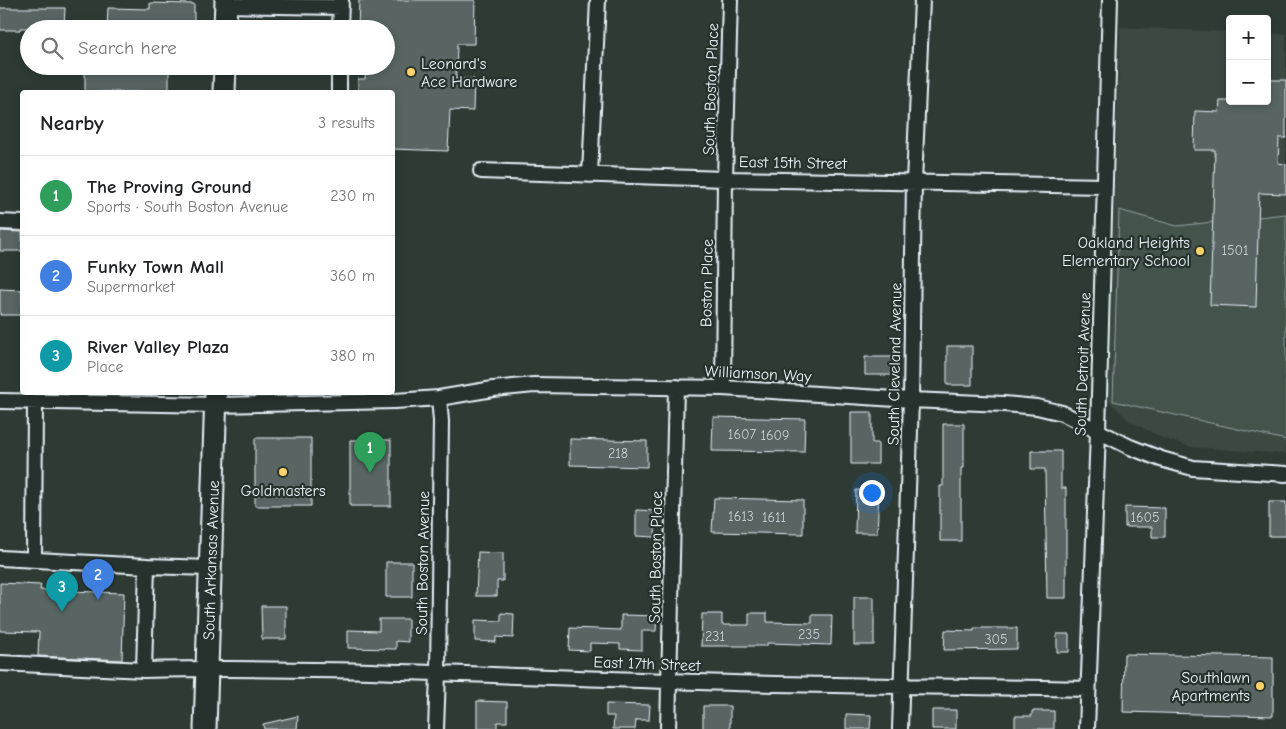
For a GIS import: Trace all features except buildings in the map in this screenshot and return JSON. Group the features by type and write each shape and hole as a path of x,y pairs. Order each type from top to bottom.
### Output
{"highway":[{"path":"225,20 226,2"},
{"path":"224,75 224,90"},
{"name":"South Arkansas Avenue","path":"205,729 216,399"}],"street":[{"path":"590,175 598,0"},
{"name":"South Boston Place","path":"725,179 730,0"},
{"name":"South Cleveland Avenue","path":"900,729 900,686 912,400 914,182 922,0"},
{"name":"South Detroit Avenue","path":"1087,729 1098,431 1110,0"},
{"path":"226,2 341,3 340,20"},
{"path":"338,90 339,75"},
{"name":"East 15th Street","path":"481,171 725,179 1105,186"},
{"name":"Boston Place","path":"723,388 725,179"},
{"path":"0,222 20,223"},
{"name":"Williamson Way","path":"0,401 35,403 216,399 394,401 439,398 493,389 534,385 723,388 1037,407 1062,414 1160,460 1193,468 1286,474"},
{"name":"South Boston Place","path":"668,729 676,387"},
{"name":"South Boston Avenue","path":"436,729 441,431 439,398"},
{"path":"34,560 35,403"},
{"path":"0,558 210,568"},
{"path":"144,670 147,566"},
{"name":"East 17th Street","path":"0,663 144,670 206,669 438,674 669,682 1088,689"}],"shaded area":[{"name":"Oakland Heights Elementary School","path":"1120,27 1226,32 1226,105 1271,105 1271,33 1286,34 1286,454 1191,447 1165,439 1129,421 1108,400"},
{"path":"1119,210 1177,226 1286,214 1286,440 1113,401"}],"place":[{"name":"Leonard's Ace Hardware","path":"411,72"},
{"name":"Oakland Heights Elementary School","path":"1200,251"},
{"name":"Goldmasters","path":"283,472"},
{"name":"The Proving Ground","path":"370,473"},
{"name":"Funky Town Mall","path":"98,600"},
{"name":"River Valley Plaza","path":"62,612"},
{"name":"Southlawn Apartments","path":"1260,686"}]}
